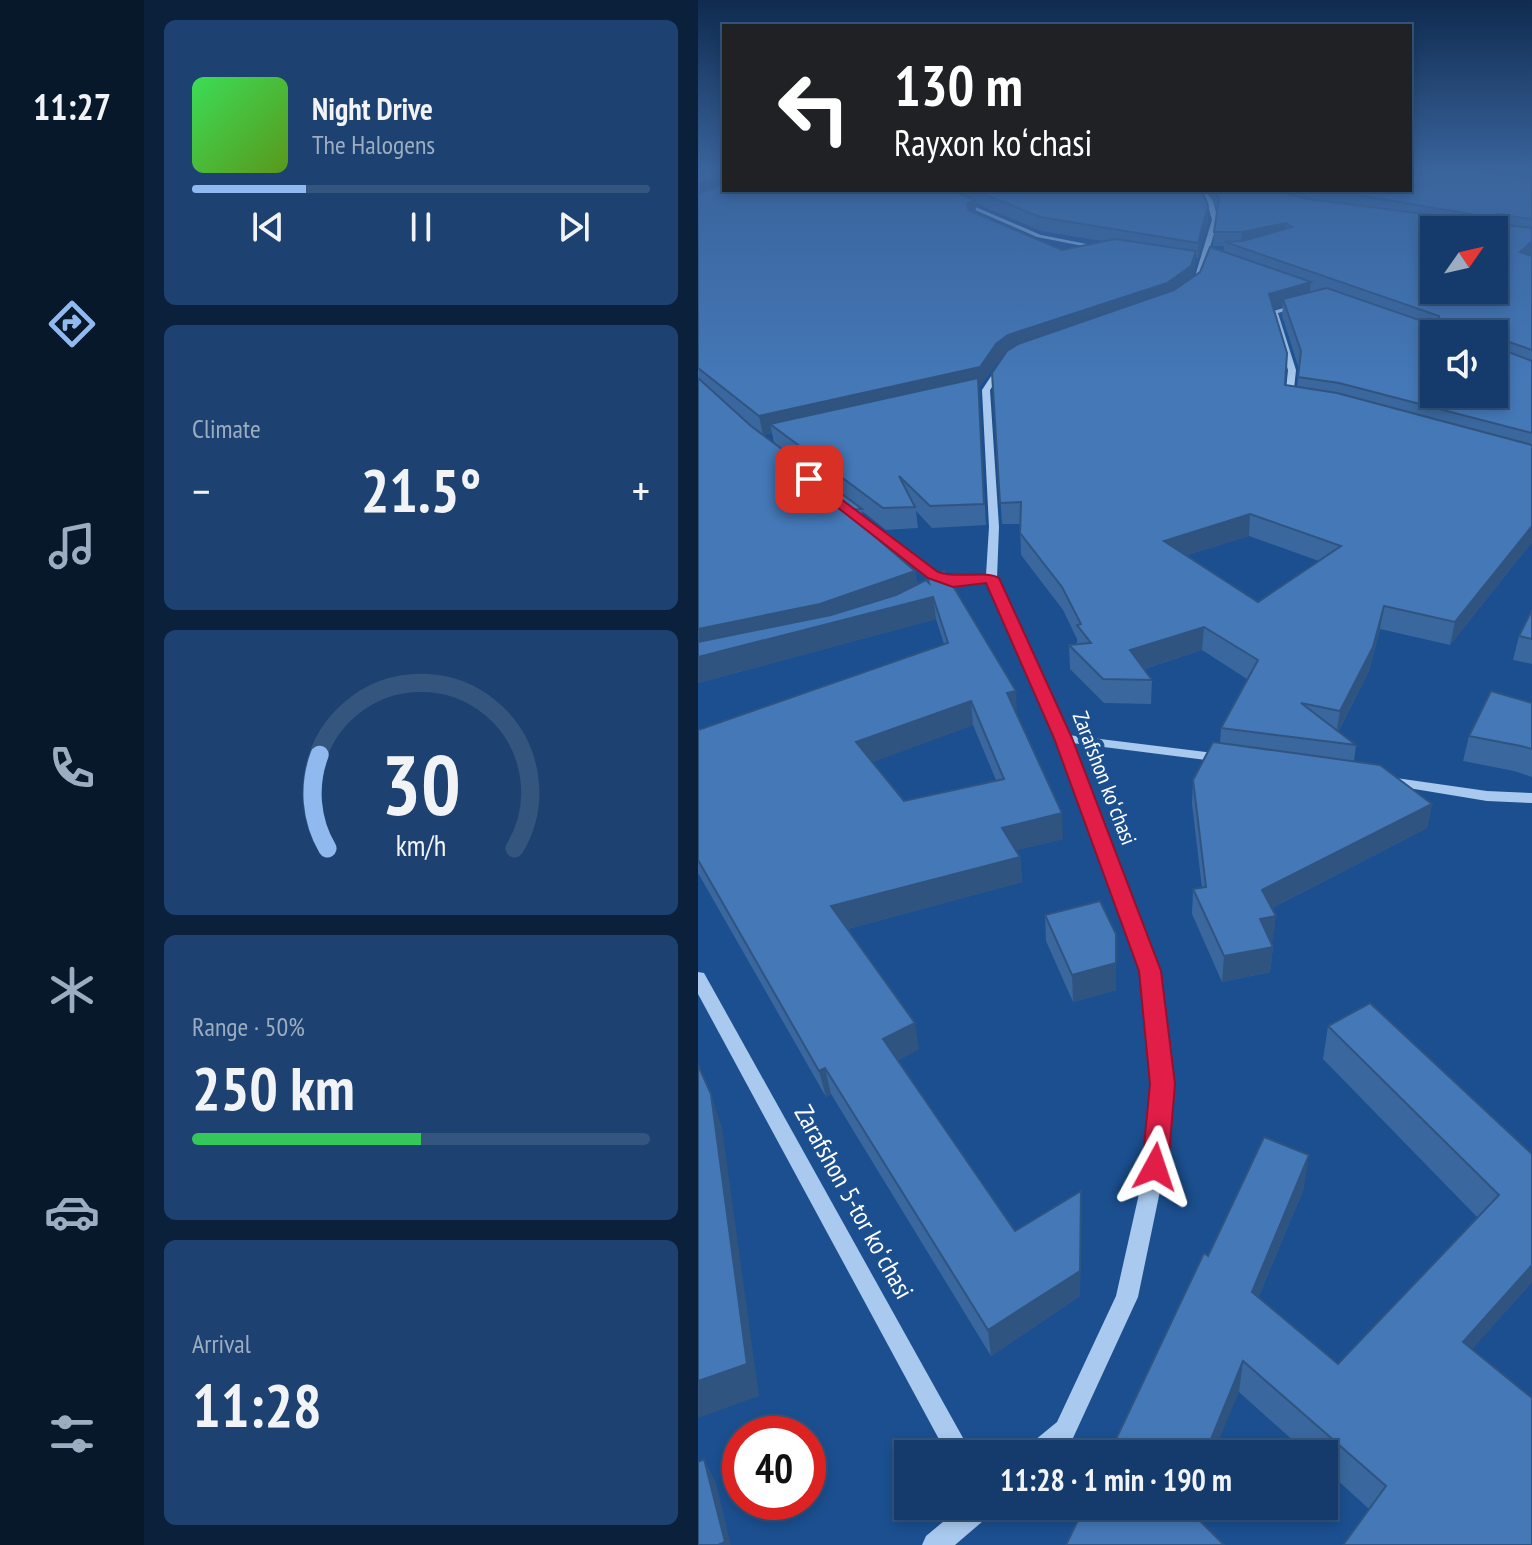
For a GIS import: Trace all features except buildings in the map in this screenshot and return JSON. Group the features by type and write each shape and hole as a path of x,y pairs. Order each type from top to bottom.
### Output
{"street":[{"path":"1055,239 1118,251 1089,256"},
{"path":"1183,293 1196,284 1210,239"},
{"path":"1305,402 1289,400 1292,370 1274,312 1314,302"},
{"name":"Zarafshon koʻchasi","path":"1014,357 979,392 994,527 991,578 1063,738 1150,971 1163,1084 1155,1167 1127,1297 1065,1430 1054,1440"},
{"path":"834,498 933,575 953,582 991,578"},
{"path":"936,593 953,582"},
{"path":"1063,738 1232,759"},
{"path":"1369,778 1487,796 1532,798"},
{"name":"Zarafshon 5-tor koʻchasi","path":"698,978 952,1440"},
{"path":"935,1545 964,1520"}],"route":[{"path":"809,479 933,575 953,582 974,583 991,578 1063,738 1150,971 1163,1084 1155,1167"}]}
